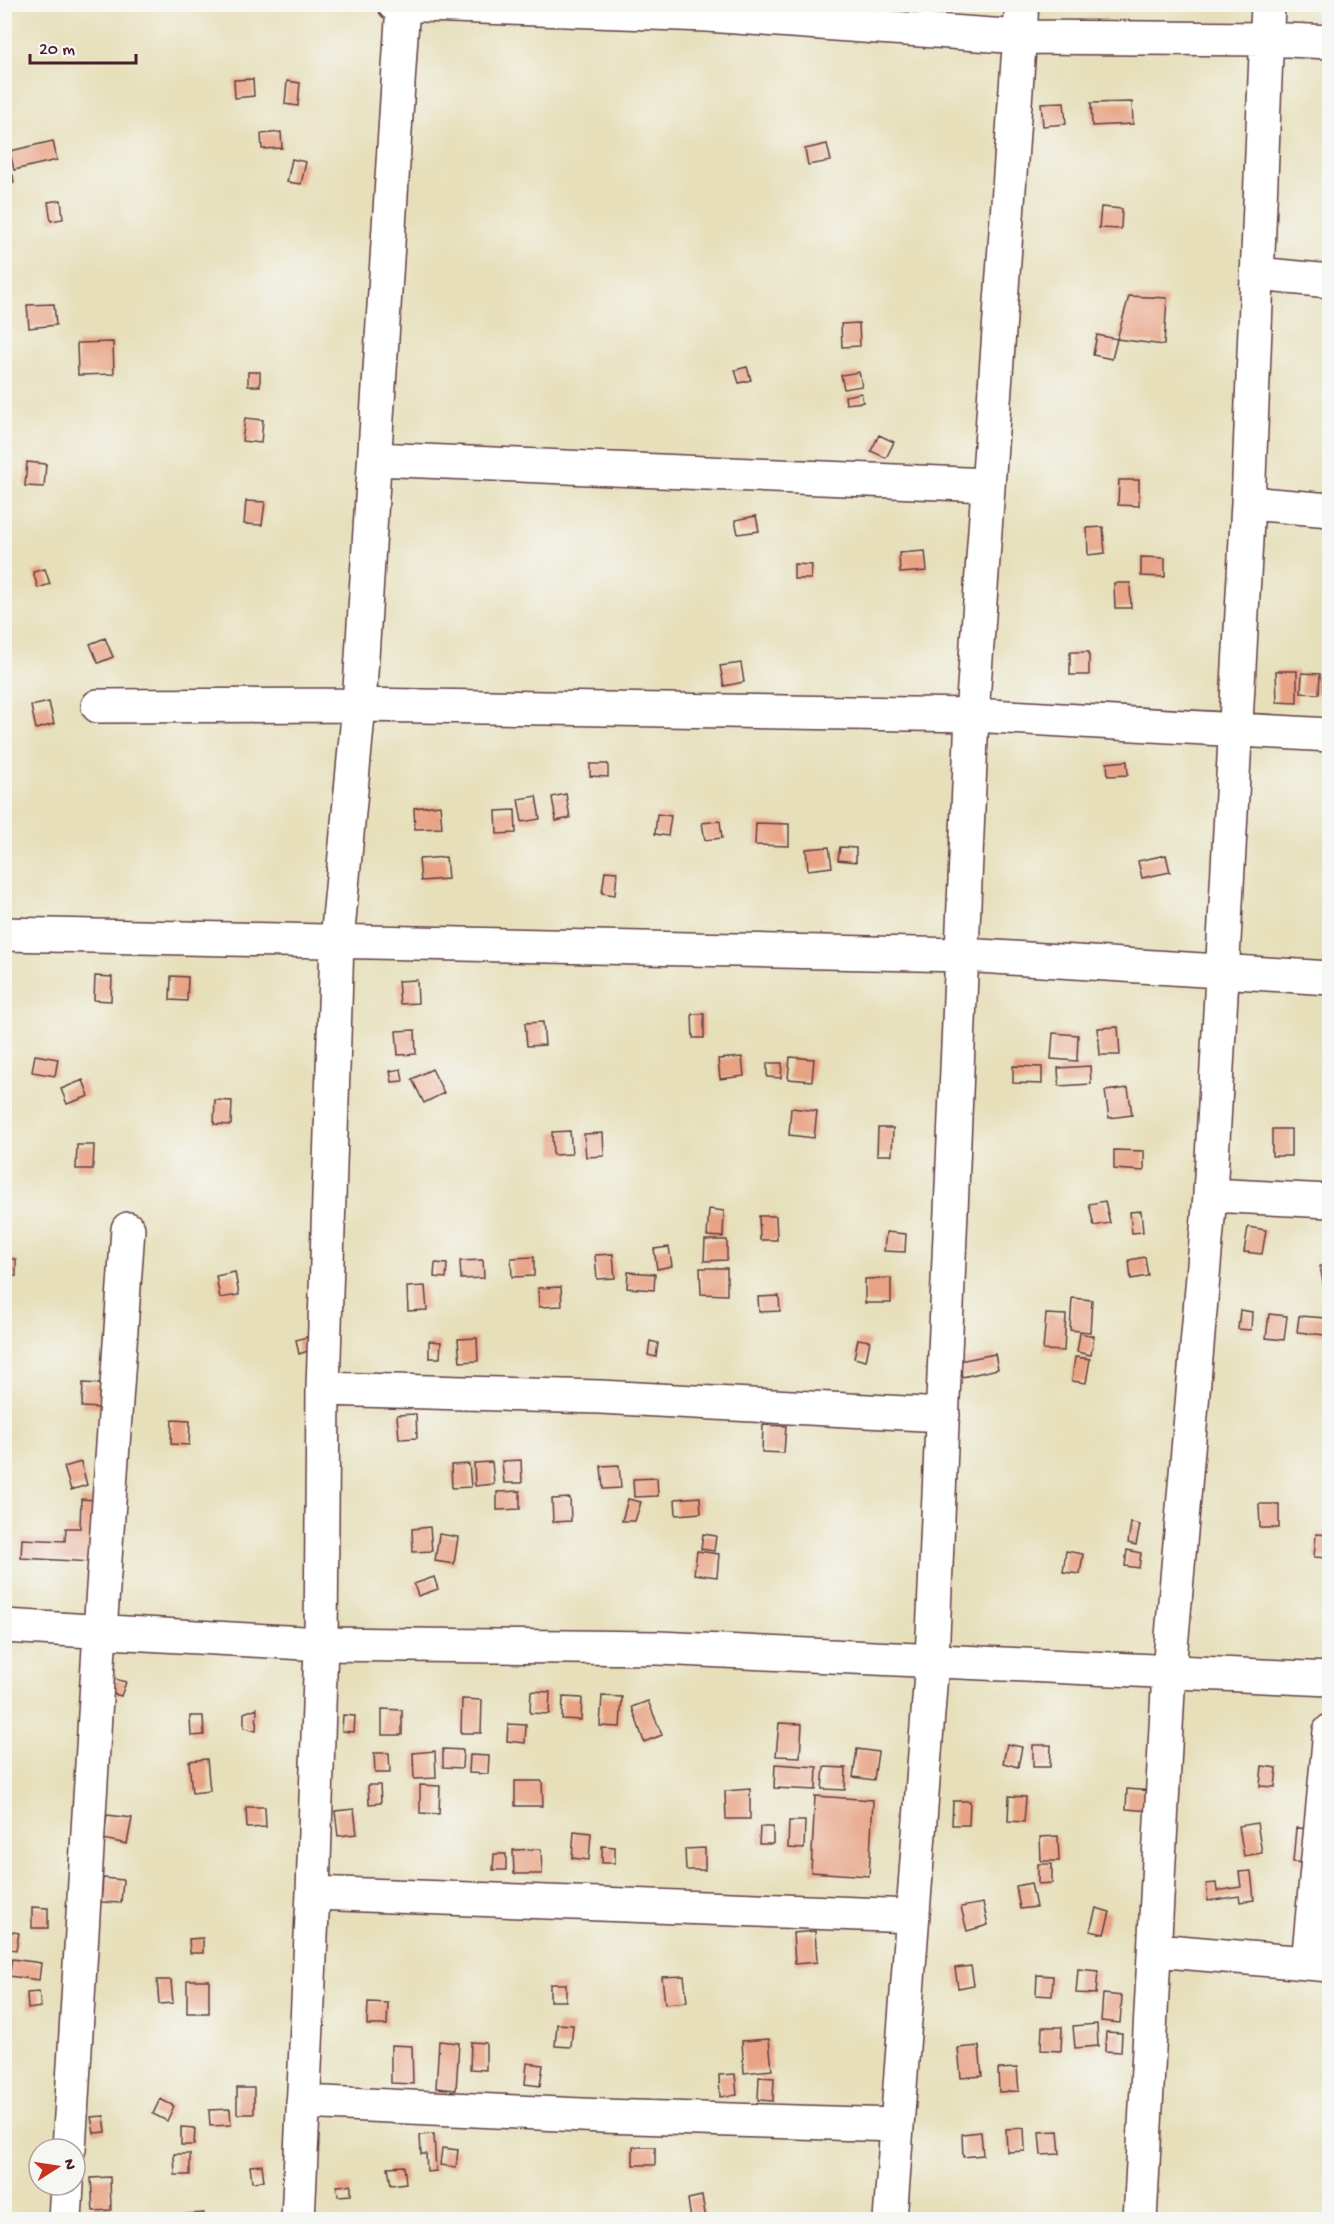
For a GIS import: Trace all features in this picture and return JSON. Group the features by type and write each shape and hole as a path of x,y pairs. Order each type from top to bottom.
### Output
{"street":[{"path":"393,4 707,15 1021,37 1267,39 1329,42"},
{"path":"890,2220 932,1660 972,715 1022,4"},
{"path":"1140,2220 1169,1671 1210,1195 1237,730 1268,4"},
{"path":"298,2220 313,1893 321,1644 323,1389 337,941 359,705 403,5"},
{"path":"1257,274 1329,281"},
{"path":"375,459 988,485"},
{"path":"1248,503 1329,510"},
{"path":"98,706 359,705 972,715 1329,735"},
{"path":"4,934 963,955 1329,978"},
{"path":"1210,1195 1329,1201"},
{"path":"70,2137 100,1631 128,1229"},
{"path":"323,1389 600,1397 943,1414"},
{"path":"4,1626 321,1644 658,1648 1329,1680"},
{"path":"1155,1950 1319,1964 1329,1731"},
{"path":"313,1893 912,1916"},
{"path":"303,2102 603,2116 896,2126"},
{"path":"65,2220 66,2197"}],"building":[{"path":"253,79 254,96 235,98 234,80"},
{"path":"287,81 300,83 298,106 285,104"},
{"path":"1064,102 1066,124 1043,126 1041,103"},
{"path":"1132,102 1133,124 1092,126 1091,103"},
{"path":"281,132 282,148 262,149 261,134"},
{"path":"53,141 57,160 14,170 10,151"},
{"path":"827,144 831,161 808,165 805,149"},
{"path":"292,159 306,162 301,184 287,182"},
{"path":"13,175 14,183 4,185 4,176"},
{"path":"61,200 63,219 51,221 48,202"},
{"path":"1101,207 1122,209 1121,229 1099,228"},
{"path":"1129,296 1167,298 1164,345 1117,339"},
{"path":"54,304 56,325 29,328 27,305"},
{"path":"859,323 860,346 842,347 841,324"},
{"path":"1323,327 1330,327 1330,347 1324,347"},
{"path":"1097,335 1117,339 1112,359 1093,355"},
{"path":"113,342 114,374 78,375 77,343"},
{"path":"747,367 751,380 739,383 735,370"},
{"path":"248,372 260,372 260,386 248,386"},
{"path":"859,372 862,386 844,389 841,375"},
{"path":"861,393 863,402 846,404 845,396"},
{"path":"245,418 263,420 261,443 242,441"},
{"path":"879,435 894,442 886,458 871,451"},
{"path":"27,462 46,464 44,487 25,486"},
{"path":"1119,480 1139,480 1139,506 1118,505"},
{"path":"246,501 265,502 262,525 244,524"},
{"path":"756,516 759,531 738,534 735,520"},
{"path":"1103,527 1105,553 1088,555 1087,528"},
{"path":"925,551 927,571 900,573 899,553"},
{"path":"1141,557 1165,558 1165,577 1141,576"},
{"path":"794,564 812,565 811,579 794,579"},
{"path":"45,569 50,584 38,588 33,572"},
{"path":"1114,583 1130,583 1131,608 1115,608"},
{"path":"105,638 113,657 98,663 90,644"},
{"path":"1070,652 1089,652 1089,675 1070,675"},
{"path":"741,663 744,682 724,686 720,666"},
{"path":"1276,671 1297,671 1297,703 1277,702"},
{"path":"1302,673 1320,674 1319,694 1301,693"},
{"path":"49,702 54,724 36,729 31,706"},
{"path":"1127,761 1128,775 1108,776 1107,763"},
{"path":"590,764 608,764 608,777 590,776"},
{"path":"566,794 570,818 556,821 552,797"},
{"path":"536,796 540,819 522,822 518,799"},
{"path":"440,805 442,828 415,829 414,808"},
{"path":"515,810 516,833 497,834 496,811"},
{"path":"657,814 671,816 668,836 655,834"},
{"path":"720,821 722,838 705,840 702,823"},
{"path":"756,823 789,824 789,846 755,845"},
{"path":"829,847 832,867 808,870 806,849"},
{"path":"840,847 856,848 856,862 838,860"},
{"path":"1166,855 1170,872 1142,878 1138,861"},
{"path":"446,857 448,879 421,881 419,859"},
{"path":"605,871 617,872 615,895 602,893"},
{"path":"95,976 112,977 111,1001 94,1000"},
{"path":"171,976 188,977 187,1001 170,1000"},
{"path":"417,980 418,1003 400,1004 398,981"},
{"path":"692,1014 704,1014 704,1038 693,1038"},
{"path":"543,1022 545,1045 527,1046 525,1023"},
{"path":"1118,1027 1120,1055 1100,1055 1098,1028"},
{"path":"415,1030 416,1054 398,1055 396,1031"},
{"path":"1053,1033 1078,1035 1077,1061 1051,1059"},
{"path":"35,1055 58,1059 55,1076 32,1072"},
{"path":"742,1057 744,1076 720,1079 718,1059"},
{"path":"790,1057 814,1059 812,1081 788,1079"},
{"path":"767,1063 782,1063 781,1078 767,1077"},
{"path":"1013,1066 1042,1067 1042,1084 1013,1083"},
{"path":"1090,1066 1091,1084 1059,1086 1058,1068"},
{"path":"401,1069 403,1081 392,1082 390,1071"},
{"path":"432,1069 444,1093 424,1103 412,1079"},
{"path":"83,1080 89,1096 67,1104 61,1089"},
{"path":"1128,1088 1132,1115 1109,1118 1105,1091"},
{"path":"215,1100 232,1101 231,1125 214,1124"},
{"path":"791,1108 817,1111 814,1138 789,1135"},
{"path":"878,1128 893,1128 892,1155 877,1155"},
{"path":"1272,1129 1291,1129 1291,1156 1272,1156"},
{"path":"570,1131 572,1154 553,1155 552,1132"},
{"path":"603,1133 604,1156 586,1157 584,1134"},
{"path":"77,1145 94,1145 93,1169 76,1169"},
{"path":"1114,1150 1144,1151 1144,1171 1114,1169"},
{"path":"1105,1201 1110,1223 1094,1226 1089,1204"},
{"path":"709,1209 724,1211 723,1237 707,1236"},
{"path":"1141,1211 1143,1232 1132,1233 1130,1212"},
{"path":"759,1216 776,1216 777,1240 760,1240"},
{"path":"1248,1227 1266,1230 1262,1254 1244,1252"},
{"path":"886,1232 906,1234 905,1252 884,1251"},
{"path":"705,1240 727,1240 727,1260 704,1261"},
{"path":"669,1247 672,1266 657,1269 654,1249"},
{"path":"613,1254 615,1278 597,1279 595,1255"},
{"path":"534,1257 534,1276 512,1277 511,1258"},
{"path":"1145,1257 1148,1276 1131,1279 1129,1260"},
{"path":"4,1259 16,1259 16,1276 4,1277"},
{"path":"483,1260 484,1278 461,1279 460,1261"},
{"path":"435,1263 447,1264 446,1278 434,1277"},
{"path":"1330,1264 1330,1292 1325,1293 1320,1266"},
{"path":"700,1268 727,1268 727,1295 701,1294"},
{"path":"235,1272 239,1295 220,1298 216,1276"},
{"path":"628,1272 655,1274 654,1290 627,1288"},
{"path":"891,1278 891,1303 865,1303 865,1279"},
{"path":"425,1286 427,1310 408,1311 407,1287"},
{"path":"561,1287 562,1306 539,1307 538,1288"},
{"path":"779,1296 780,1311 759,1312 758,1297"},
{"path":"1326,1297 1330,1297 1330,1315 1326,1315"},
{"path":"1072,1298 1092,1300 1090,1332 1070,1330"},
{"path":"1240,1310 1252,1312 1251,1330 1238,1329"},
{"path":"1046,1314 1066,1315 1064,1351 1043,1350"},
{"path":"1269,1314 1287,1316 1284,1340 1266,1338"},
{"path":"1299,1316 1326,1318 1325,1335 1297,1332"},
{"path":"1080,1333 1094,1336 1091,1355 1077,1352"},
{"path":"307,1337 311,1350 299,1354 296,1340"},
{"path":"477,1338 478,1361 460,1362 458,1339"},
{"path":"858,1339 870,1341 866,1361 854,1358"},
{"path":"429,1341 441,1342 440,1358 429,1358"},
{"path":"650,1341 658,1343 656,1357 648,1355"},
{"path":"995,1354 998,1369 962,1377 959,1361"},
{"path":"1075,1357 1090,1359 1086,1383 1072,1381"},
{"path":"83,1383 100,1384 99,1408 82,1407"},
{"path":"416,1414 417,1438 399,1439 397,1415"},
{"path":"172,1420 190,1421 189,1445 171,1444"},
{"path":"763,1425 786,1426 784,1453 762,1452"},
{"path":"521,1460 522,1483 504,1483 502,1461"},
{"path":"81,1462 87,1485 71,1490 64,1467"},
{"path":"492,1462 494,1484 475,1486 474,1463"},
{"path":"469,1464 471,1487 452,1488 451,1465"},
{"path":"619,1465 621,1488 603,1489 601,1466"},
{"path":"657,1478 658,1496 634,1497 633,1479"},
{"path":"520,1491 520,1509 497,1510 497,1492"},
{"path":"700,1497 701,1513 676,1515 675,1499"},
{"path":"570,1498 571,1521 553,1522 552,1499"},
{"path":"81,1499 95,1500 92,1562 21,1558 22,1539 65,1541 66,1528 80,1528"},
{"path":"628,1499 641,1502 635,1521 622,1521"},
{"path":"1259,1504 1279,1504 1279,1528 1260,1528"},
{"path":"1131,1523 1140,1525 1136,1545 1128,1543"},
{"path":"430,1527 432,1551 413,1552 412,1529"},
{"path":"439,1534 458,1537 454,1564 435,1561"},
{"path":"703,1534 716,1536 714,1551 701,1549"},
{"path":"1316,1534 1330,1535 1330,1558 1314,1557"},
{"path":"1127,1550 1141,1553 1139,1568 1125,1566"},
{"path":"697,1551 719,1554 717,1577 694,1574"},
{"path":"1066,1551 1083,1554 1080,1574 1063,1572"},
{"path":"434,1577 438,1589 418,1596 414,1584"},
{"path":"115,1679 126,1682 121,1696 111,1693"},
{"path":"531,1691 550,1692 549,1714 530,1713"},
{"path":"602,1696 622,1697 620,1727 600,1726"},
{"path":"563,1697 582,1698 581,1720 562,1719"},
{"path":"462,1699 482,1700 481,1733 461,1733"},
{"path":"648,1701 662,1735 644,1742 632,1707"},
{"path":"257,1708 256,1731 244,1728 244,1713"},
{"path":"382,1709 402,1710 402,1735 382,1735"},
{"path":"343,1715 355,1716 354,1732 342,1731"},
{"path":"190,1716 203,1716 204,1735 191,1736"},
{"path":"779,1723 802,1724 800,1757 776,1756"},
{"path":"508,1724 526,1725 525,1743 507,1741"},
{"path":"1007,1744 1022,1747 1018,1767 1003,1763"},
{"path":"1033,1745 1051,1745 1050,1767 1033,1767"},
{"path":"443,1749 463,1750 462,1768 443,1767"},
{"path":"857,1749 878,1752 874,1780 853,1777"},
{"path":"435,1751 436,1778 414,1779 413,1753"},
{"path":"374,1753 389,1753 390,1773 375,1773"},
{"path":"470,1755 489,1756 488,1774 469,1773"},
{"path":"207,1759 210,1791 192,1793 189,1761"},
{"path":"775,1764 817,1767 816,1790 774,1788"},
{"path":"1262,1766 1277,1768 1275,1787 1260,1786"},
{"path":"824,1767 846,1768 845,1790 822,1789"},
{"path":"515,1781 542,1781 543,1806 515,1806"},
{"path":"368,1785 380,1785 381,1803 369,1804"},
{"path":"420,1785 440,1786 439,1814 420,1813"},
{"path":"750,1789 750,1819 726,1819 725,1791"},
{"path":"1127,1789 1152,1791 1151,1811 1126,1809"},
{"path":"815,1796 873,1800 869,1876 811,1872"},
{"path":"1009,1796 1026,1797 1024,1822 1008,1821"},
{"path":"953,1801 970,1801 969,1825 952,1825"},
{"path":"246,1807 265,1807 266,1827 247,1828"},
{"path":"354,1809 357,1834 338,1836 335,1811"},
{"path":"107,1815 132,1818 127,1844 103,1839"},
{"path":"789,1821 805,1821 804,1849 788,1848"},
{"path":"1257,1823 1262,1853 1244,1856 1239,1826"},
{"path":"760,1827 773,1827 773,1844 759,1844"},
{"path":"1296,1828 1318,1829 1314,1864 1293,1862"},
{"path":"574,1831 591,1833 589,1860 572,1858"},
{"path":"1058,1836 1059,1861 1041,1861 1040,1837"},
{"path":"602,1846 615,1847 615,1863 602,1863"},
{"path":"705,1848 705,1870 686,1870 685,1849"},
{"path":"541,1849 542,1874 514,1874 513,1850"},
{"path":"494,1854 506,1854 506,1870 493,1870"},
{"path":"1038,1864 1052,1864 1052,1883 1038,1884"},
{"path":"1251,1871 1254,1900 1240,1902 1239,1896 1208,1901 1206,1884 1216,1883 1217,1891 1241,1887 1239,1872"},
{"path":"103,1878 123,1880 121,1903 101,1902"},
{"path":"1031,1883 1036,1907 1020,1909 1016,1886"},
{"path":"983,1903 988,1925 967,1931 961,1907"},
{"path":"32,1907 48,1908 48,1928 32,1928"},
{"path":"1096,1908 1110,1912 1104,1934 1090,1931"},
{"path":"4,1930 19,1933 16,1950 4,1948"},
{"path":"815,1931 817,1962 795,1964 793,1933"},
{"path":"203,1938 203,1953 190,1953 189,1939"},
{"path":"12,1959 41,1963 39,1980 9,1976"},
{"path":"971,1966 974,1985 958,1988 955,1968"},
{"path":"1078,1969 1098,1971 1096,1994 1076,1993"},
{"path":"1037,1975 1053,1976 1052,1996 1036,1995"},
{"path":"684,1976 687,2002 665,2004 662,1977"},
{"path":"157,1980 171,1980 173,2003 159,2004"},
{"path":"187,1980 209,1980 209,2013 187,2013"},
{"path":"550,1984 566,1984 566,2001 550,2001"},
{"path":"39,1992 41,2007 28,2009 27,1993"},
{"path":"1103,1994 1122,1996 1120,2023 1101,2021"},
{"path":"368,2002 388,2003 387,2025 367,2025"},
{"path":"557,2024 573,2025 571,2047 555,2046"},
{"path":"1097,2024 1098,2046 1075,2048 1073,2026"},
{"path":"1042,2027 1062,2027 1061,2051 1041,2050"},
{"path":"1106,2032 1122,2033 1121,2052 1105,2051"},
{"path":"769,2039 772,2070 744,2073 742,2041"},
{"path":"439,2041 459,2043 456,2090 436,2088"},
{"path":"471,2042 486,2043 486,2070 470,2069"},
{"path":"391,2045 412,2046 413,2084 391,2083"},
{"path":"979,2046 982,2076 961,2078 958,2048"},
{"path":"527,2063 543,2065 540,2086 525,2084"},
{"path":"1017,2068 1019,2091 999,2092 998,2069"},
{"path":"735,2074 737,2095 720,2097 719,2075"},
{"path":"759,2077 774,2078 773,2101 758,2100"},
{"path":"237,2088 254,2088 254,2114 237,2114"},
{"path":"160,2099 174,2106 167,2121 153,2114"},
{"path":"230,2109 231,2125 210,2126 209,2110"},
{"path":"104,2116 106,2132 94,2133 91,2117"},
{"path":"181,2127 195,2128 194,2145 181,2145"},
{"path":"1024,2128 1025,2151 1007,2152 1006,2129"},
{"path":"1058,2131 1060,2154 1041,2155 1039,2132"},
{"path":"981,2132 983,2155 963,2157 962,2134"},
{"path":"434,2134 436,2171 427,2172 426,2154 421,2154 420,2135"},
{"path":"633,2147 655,2147 655,2165 633,2165"},
{"path":"442,2148 458,2150 456,2167 440,2165"},
{"path":"174,2154 190,2154 190,2175 175,2175"},
{"path":"262,2165 264,2181 252,2182 250,2166"},
{"path":"404,2166 406,2183 391,2185 388,2167"},
{"path":"110,2177 111,2210 93,2211 91,2178"},
{"path":"351,2185 351,2195 338,2196 337,2186"},
{"path":"702,2196 706,2219 691,2220 688,2199"},
{"path":"204,2213 204,2220 176,2220 176,2215"}]}
